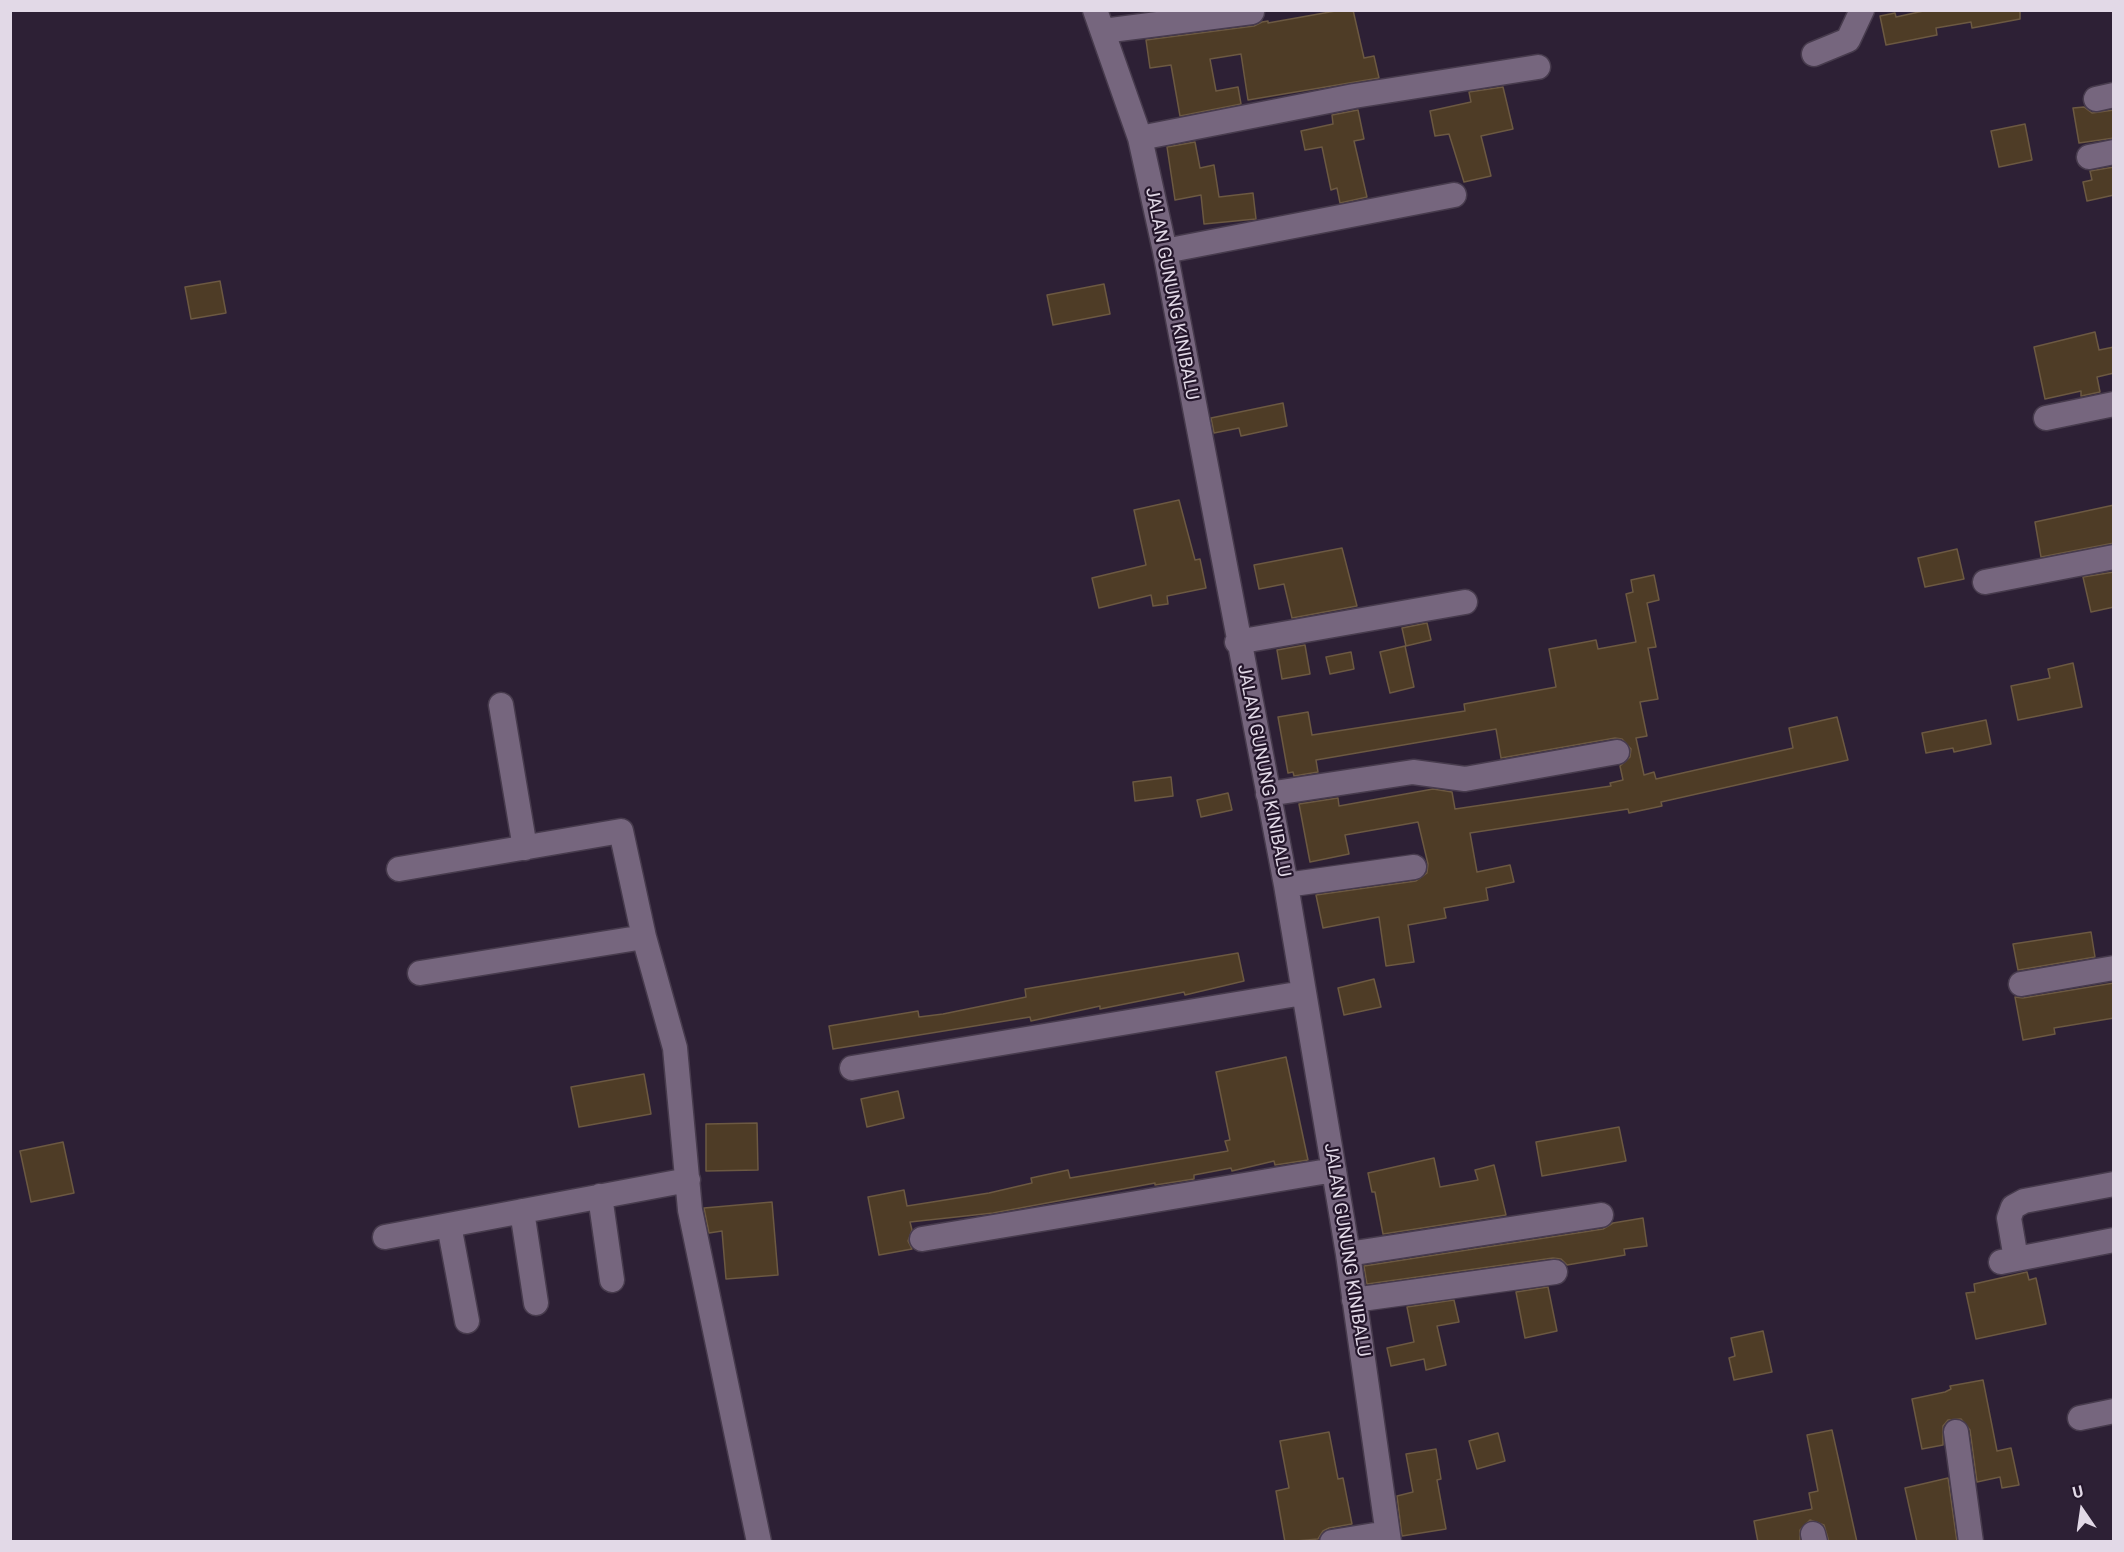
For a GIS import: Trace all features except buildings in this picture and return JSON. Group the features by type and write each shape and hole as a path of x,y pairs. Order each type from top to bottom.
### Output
{"street":[{"path":"1814,54 1848,40 1863,10"},
{"path":"1099,21 1252,12"},
{"name":"JALAN GUNUNG KINIBALU","path":"1099,21 1140,138 1165,251 1237,642 1286,885 1348,1254 1388,1537"},
{"path":"1140,138 1354,96 1538,67"},
{"path":"2089,157 2114,152"},
{"path":"1165,251 1454,195"},
{"path":"2046,418 2114,404"},
{"path":"1985,582 2114,557"},
{"path":"1237,642 1465,602"},
{"path":"501,705 525,848"},
{"path":"1268,794 1413,772 1465,779 1617,752"},
{"path":"399,869 621,831 644,937 675,1048 690,1210 759,1542"},
{"path":"1286,885 1413,867"},
{"path":"420,973 644,937"},
{"path":"2021,984 2114,968"},
{"path":"852,1068 1303,993"},
{"path":"922,1239 1334,1170"},
{"path":"385,1237 687,1180"},
{"path":"2114,1184 2024,1201 2013,1207 2009,1218 2009,1261 2114,1240"},
{"path":"600,1196 612,1280"},
{"path":"522,1211 536,1303"},
{"path":"1348,1254 1601,1215"},
{"path":"449,1225 467,1321"},
{"path":"1354,1300 1555,1272"},
{"path":"2080,1418 2114,1411"},
{"path":"1956,1432 1971,1542"},
{"path":"1332,1542 1388,1537"}]}
